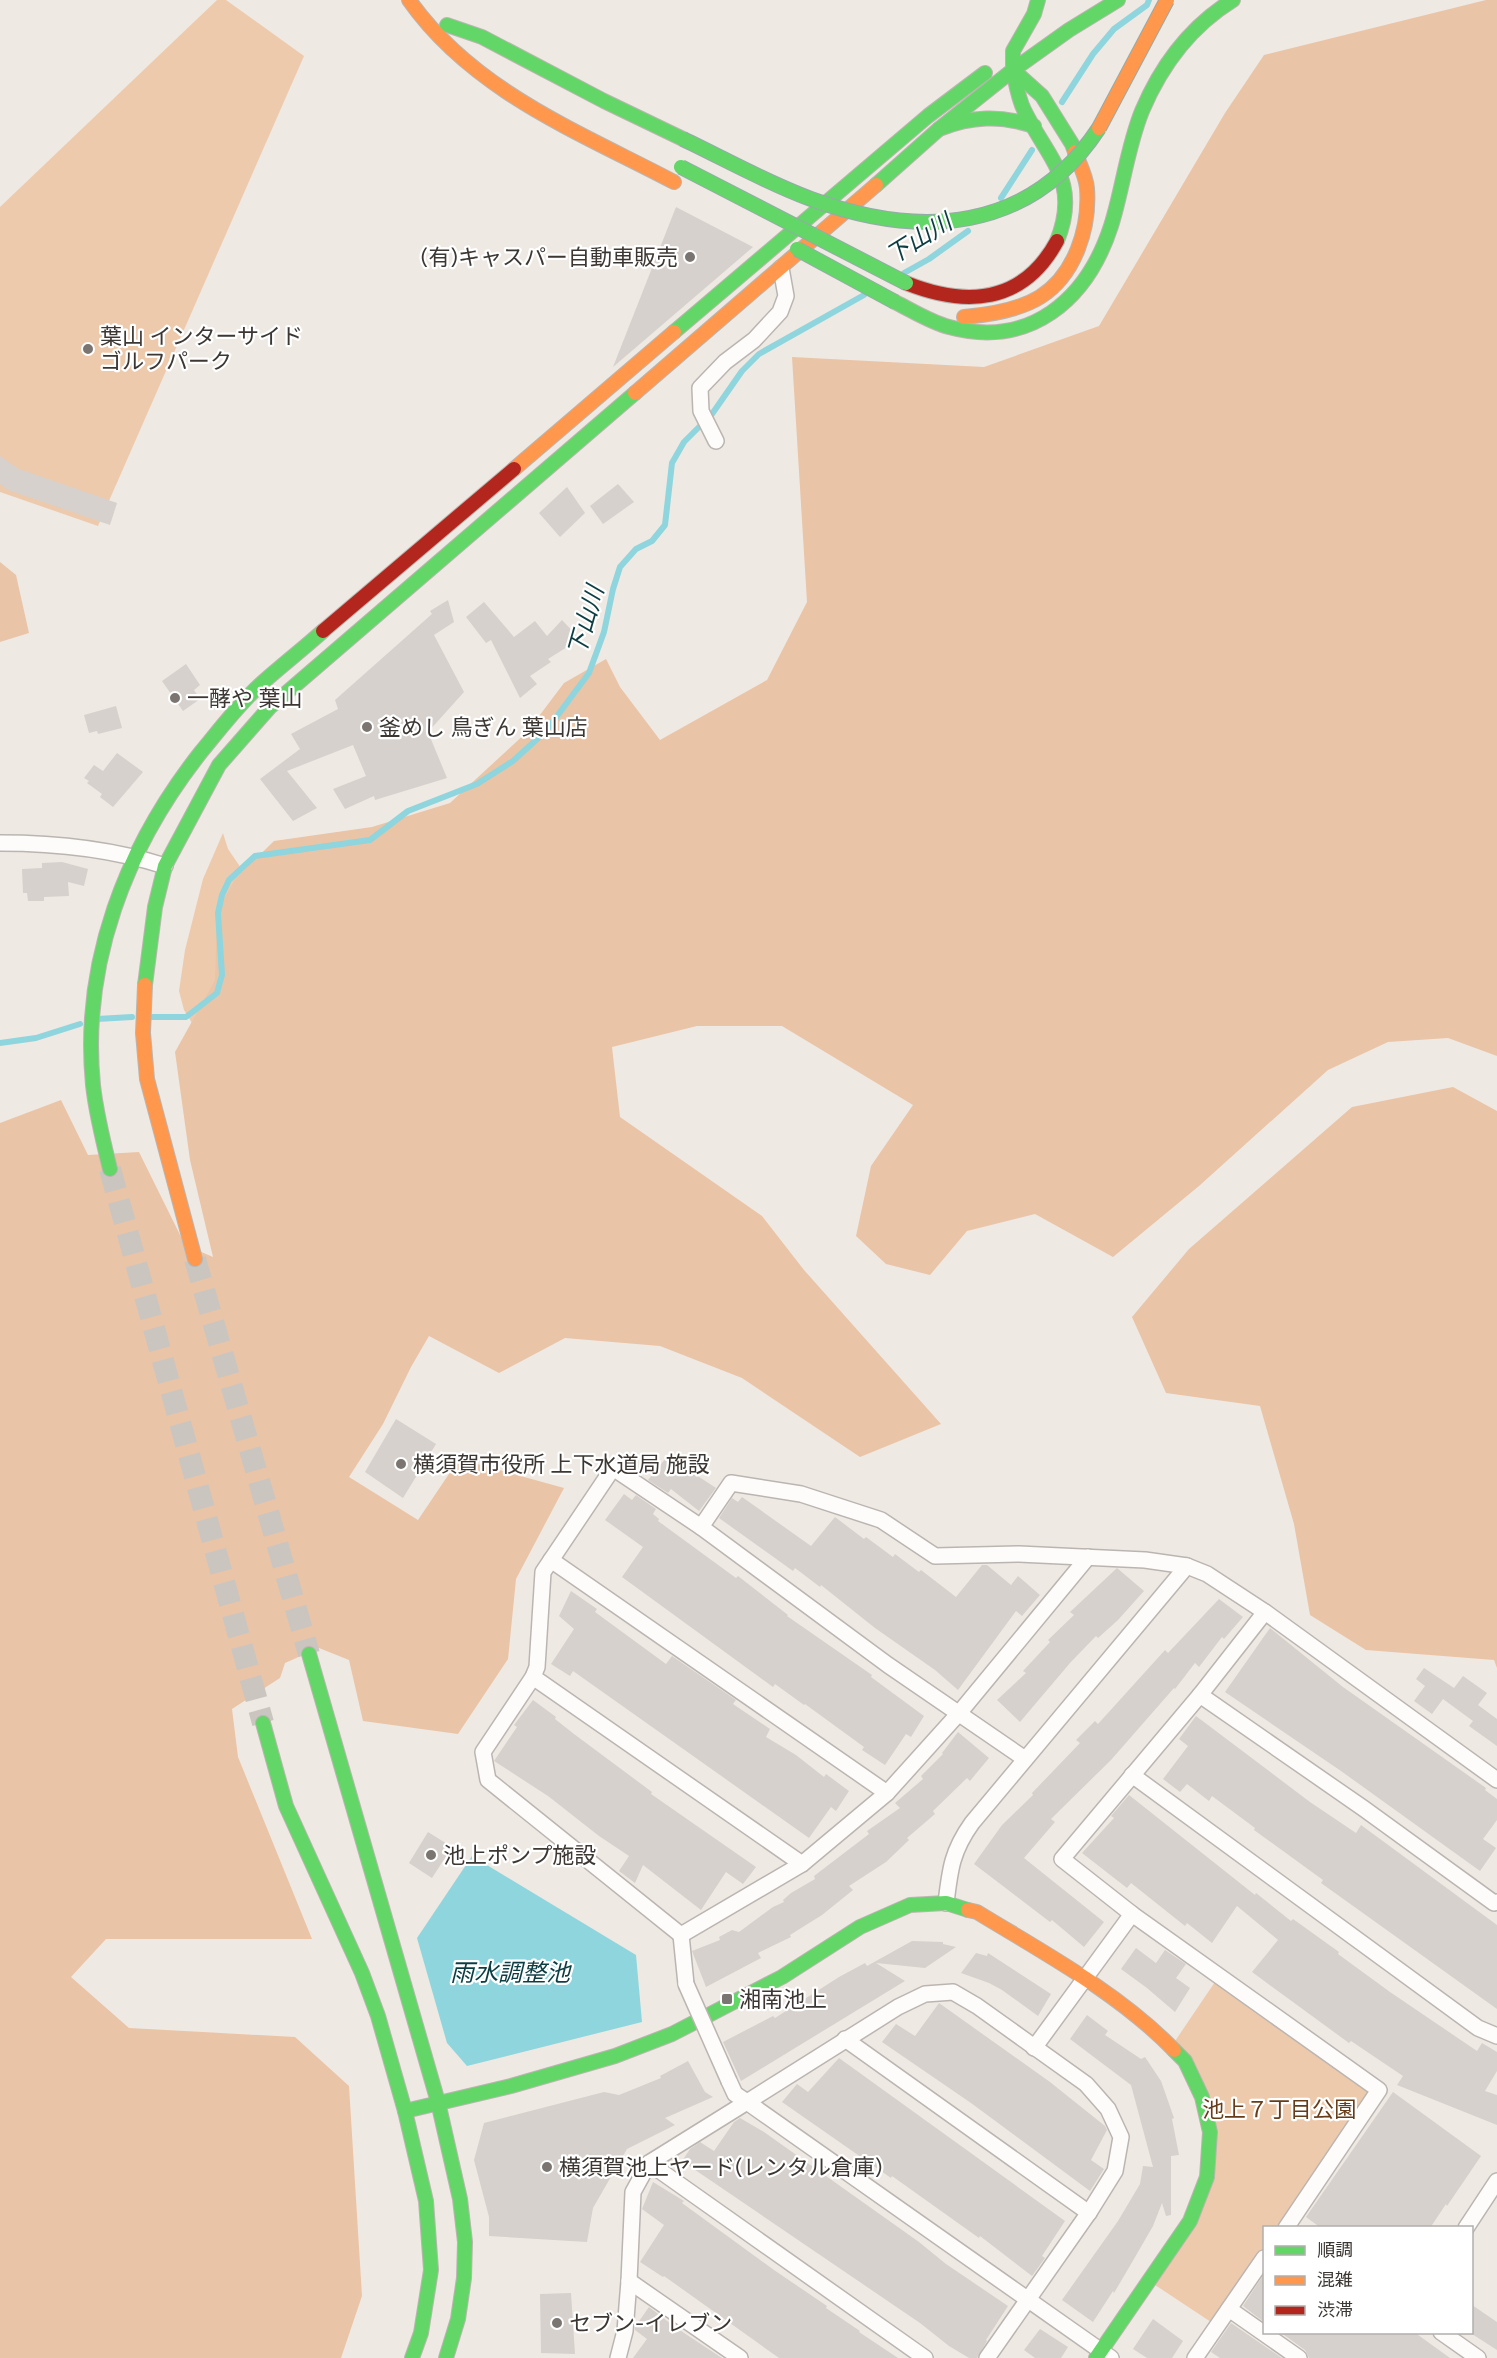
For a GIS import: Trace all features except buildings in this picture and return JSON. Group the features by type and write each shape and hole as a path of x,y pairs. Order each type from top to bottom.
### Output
{"main road":[{"path":"409,0 440,39 468,67 520,101 679,185"},
{"path":"676,165 927,292 962,298 993,296 1025,280 1049,255 1064,226 1066,194 1055,159 1023,109 1012,70 1013,51 1034,14 1038,0"},
{"path":"195,1259 159,1131 146,1068 144,1023 148,953 155,907 165,866 219,765 270,707 781,268 939,129 1012,70 1069,30 1118,0"},
{"path":"493,64 476,53 444,21 482,37 604,101 809,199 875,219 932,223 961,222 990,216 1051,184 1086,147 1114,103 1167,0"},
{"path":"769,233 895,302 948,327 988,333 1015,331 1038,323 1055,312 1092,270 1105,243 1133,140 1155,84 1178,50 1199,27 1233,0"},
{"path":"110,1169 97,1114 92,1074 93,995 105,929 118,891 154,817 178,781 225,721 260,685 928,117 1042,31"},
{"path":"895,302 962,317 994,315 1039,298 1058,282 1080,246 1085,225 1087,186 1072,144 1042,96 1012,70"},
{"path":"939,129 959,120 981,116 1000,117 1034,126"},
{"path":"309,1654 438,2102 460,2199 465,2242 464,2278 458,2319 446,2358"},
{"path":"263,1723 286,1806 362,1973 378,2016 405,2111 426,2201 431,2270 421,2333 412,2358"},
{"path":"405,2111 615,2056 672,2034 782,1977 860,1927 910,1905 946,1903 977,1912 1084,1977 1160,2035 1185,2061 1202,2097 1210,2132 1207,2177 1190,2221 1103,2356"}],"street":[{"path":"714,438 701,411 700,388 725,362 754,340 780,312 786,296 781,268"},
{"path":"0,843 37,843 135,856 165,866"},
{"path":"1025,1759 960,1712 888,1665 701,1527 613,1468 543,1572 537,1667 533,1677 483,1752 488,1780 681,1935 686,1984 735,2094 1028,2299 1103,2356"},
{"path":"701,1527 731,1483 801,1494 881,1520 935,1556 1019,1554 1144,1560 1187,1566 1207,1574 1265,1612 1497,1780"},
{"path":"681,1935 802,1864 887,1792 960,1712 1088,1557"},
{"path":"551,1560 887,1792"},
{"path":"946,1903 950,1871 958,1842 1187,1566"},
{"path":"1265,1612 1200,1695 1062,1859 1132,1914 1379,2090 1290,2226"},
{"path":"533,1677 802,1864"},
{"path":"1200,1695 1363,1808 1494,1903 1497,1902"},
{"path":"1132,1775 1478,2028 1497,2036"},
{"path":"1034,2048 1132,1914"},
{"path":"618,2358 625,2331 633,2192 649,2163 898,2007 925,1994 953,1992 977,2006 1086,2084 1108,2109 1121,2137 1115,2171 1089,2213 987,2358"},
{"path":"845,2039 1089,2213"},
{"path":"649,2163 925,2358"},
{"path":"1467,2226 1497,2181"},
{"path":"1195,2358 1263,2260"},
{"path":"629,2281 740,2358"},
{"path":"1229,2309 1263,2333"},
{"path":"1265,2334 1299,2358"},
{"path":"1444,2334 1478,2358"}],"green space":[{"name":"葉山 インターサイド ゴルフパーク","path":"217,0 226,0 304,56 98,526 0,492 0,207"},
{"path":"223,833 228,849 239,865 249,888 229,987 192,1023 184,1010 179,991 185,950 203,879"},
{"name":"池上７丁目公園","path":"1219,1976 1379,2090 1287,2226 1263,2226 1263,2259 1217,2326 1149,2281 1190,2221 1210,2132 1171,2047"}],"shaded area":[{"path":"1486,0 1497,0 1497,1056 1448,1038 1388,1042 1328,1070 1199,1186 1113,1257 1035,1214 967,1231 930,1275 886,1264 856,1236 871,1166 913,1105 782,1026 697,1026 612,1047 620,1117 762,1216 804,1270 941,1424 860,1457 742,1378 660,1346 565,1338 499,1373 429,1336 383,1424 349,1477 418,1520 459,1459 564,1488 516,1579 508,1659 458,1734 363,1721 349,1660 319,1648 285,1663 280,1678 232,1709 238,1757 312,1939 106,1939 71,1977 129,2028 295,2037 349,2086 362,2296 341,2358 0,2358 0,1123 61,1100 88,1155 139,1152 185,1245 213,1257 190,1160 175,1052 215,980 217,912 235,879 274,841 372,827 450,803 527,732 564,683 606,659 620,687 660,740 767,680 807,602 792,357 984,367 1099,326 1225,113 1264,55"},
{"path":"0,562 16,575 29,633 0,642"},
{"path":"1453,1087 1497,1111 1497,1668 1494,1660 1366,1650 1310,1615 1294,1524 1260,1406 1166,1393 1132,1317 1189,1249 1352,1107"}],"water":[{"name":"雨水調整池","path":"472,1856 636,1955 642,2022 467,2066 447,2043 417,1938"}],"waterway":[{"name":"下山川","path":"1062,102 1093,54 1114,29 1147,5 1149,0"},
{"name":"下山川","path":"1001,198 1032,150"},
{"name":"下山川","path":"904,273 929,259 968,231"},
{"name":"下山川","path":"152,1017 186,1017 217,993 222,975 218,913 222,895 229,880 255,856 370,840 408,811 477,784 513,761 546,731 589,673 604,632 620,567 636,549 652,541 665,525 672,463 684,442 712,414 742,371 759,354 864,295"},
{"name":"下山川","path":"97,1019 132,1017"},
{"name":"下山川","path":"0,1043 36,1038 80,1024"}],"tunnel":[{"path":"110,1169 263,1723"},
{"path":"195,1259 309,1654"}],"traffic: fast":[{"path":"876,185 939,129 1013,70 1013,51 1034,14 1038,0"},
{"path":"1013,70 1069,30 1118,0"},
{"path":"895,302 942,325 978,332 1005,331 1030,324 1051,312 1071,296 1087,276 1111,226 1137,125 1158,78 1191,35 1218,10 1233,0"},
{"path":"447,25 482,37 604,101 683,139"},
{"path":"1013,70 1022,105 1051,157 1063,186 1065,202 1057,241"},
{"path":"1013,70 1042,96 1075,152"},
{"path":"674,332 928,116 985,73"},
{"path":"939,129 986,118 1022,122 1034,126"},
{"path":"683,139 811,199 852,212 892,220 932,222 970,218 1006,207 1040,189 1071,163 1099,128"},
{"path":"681,167 906,283"},
{"path":"797,249 895,302"},
{"path":"145,985 155,907 165,866 219,765 270,707 635,393"},
{"path":"110,1169 94,1096 91,1040 94,995 102,951 114,908 151,827 174,789 201,752 253,692 323,631"},
{"path":"309,1654 438,2102 460,2199 465,2242 464,2278 458,2319 446,2358"},
{"path":"263,1723 286,1806 362,1973 378,2016 405,2111 426,2201 431,2270 421,2333 412,2358"},
{"path":"405,2111 511,2086 615,2056 672,2034 782,1977 860,1927 910,1905 946,1903 968,1910"},
{"path":"1096,2358 1190,2221 1207,2177 1210,2132 1202,2097 1185,2061 1174,2050"}],"traffic: slow":[{"path":"409,0 435,32 464,60 496,84 565,126 674,182"},
{"path":"1099,128 1167,0"},
{"path":"964,317 1013,309 1032,302 1052,288 1063,276 1078,249 1086,219 1086,183 1075,152"},
{"path":"635,393 876,185"},
{"path":"514,469 674,332"},
{"path":"145,985 143,1033 147,1079 195,1259"},
{"path":"968,1910 977,1912 1080,1975 1129,2010 1174,2050"}],"traffic: jam":[{"path":"906,283 928,291 950,295 971,297 991,295 1028,278 1043,262 1057,241"},
{"path":"323,631 514,469"}],"place":[{"name":"(有)キャスパー自動車販売","path":"690,257"},
{"name":"葉山 インターサイド ゴルフパーク","path":"88,349"},
{"name":"一酵や 葉山","path":"175,698"},
{"name":"釜めし 鳥ぎん 葉山店","path":"367,727"},
{"name":"横須賀市役所 上下水道局 施設","path":"401,1464"},
{"name":"池上ポンプ施設","path":"431,1855"},
{"name":"湘南池上","path":"727,1999"},
{"name":"横須賀池上ヤード(レンタル倉庫)","path":"547,2167"},
{"name":"セブン-イレブン","path":"557,2323"}]}
